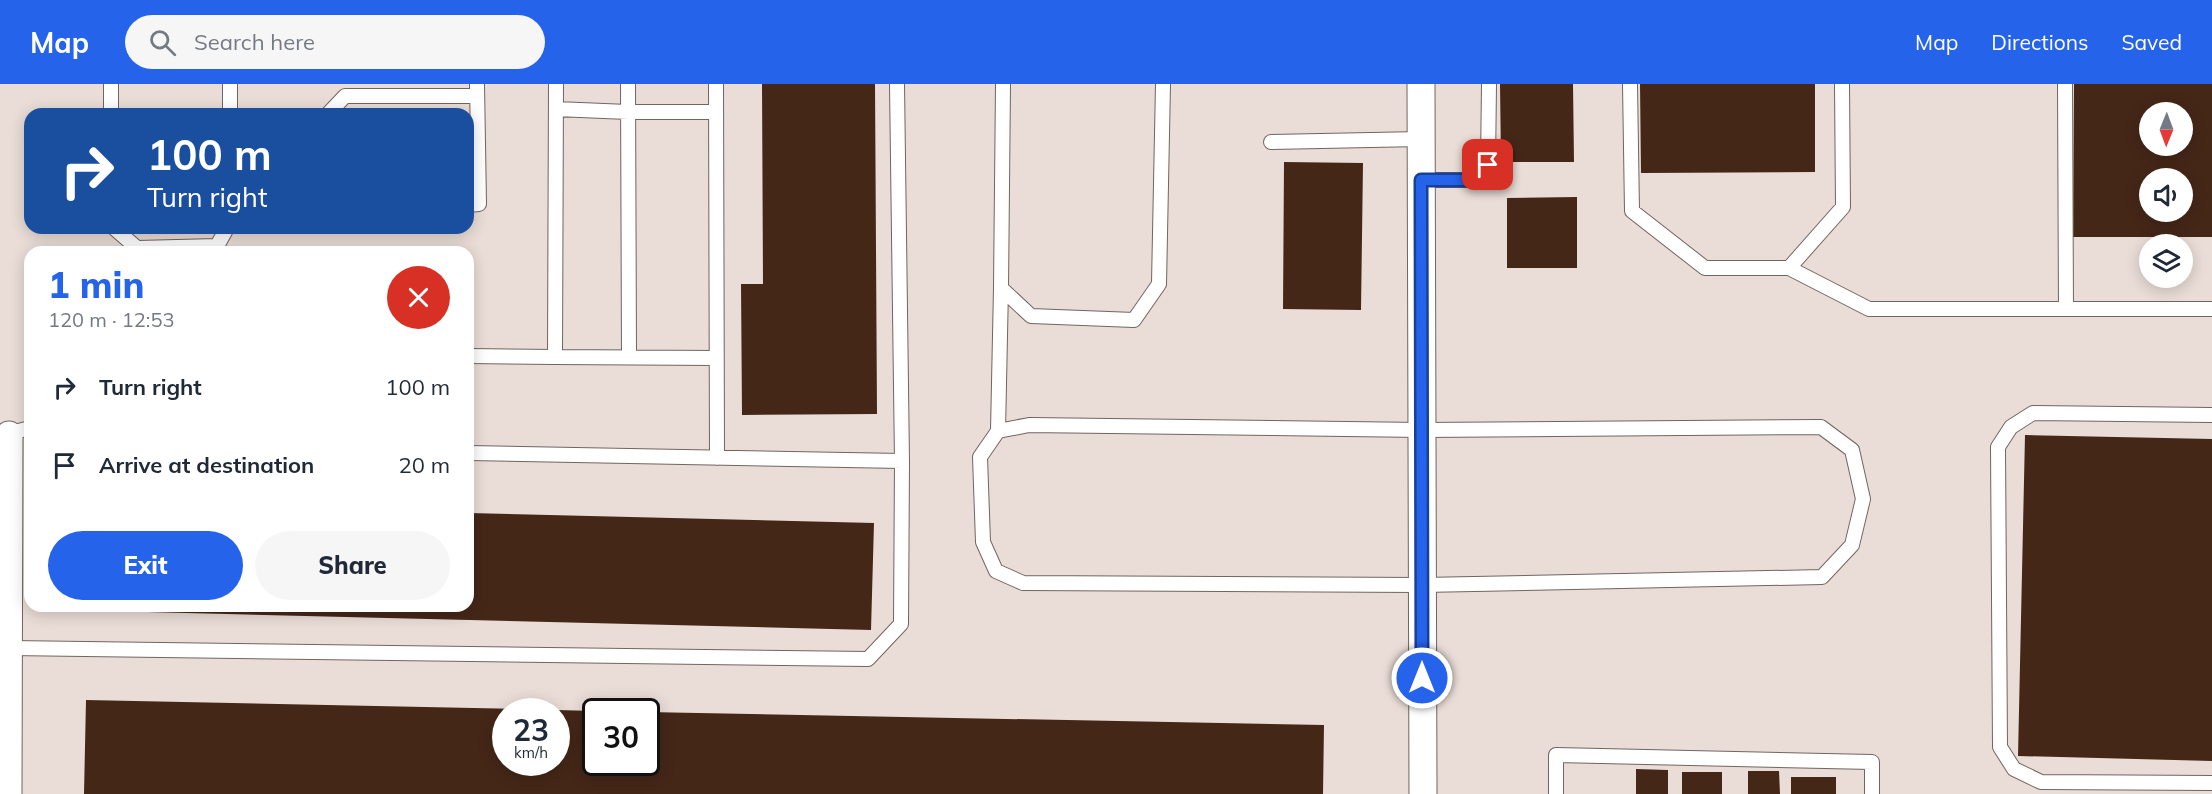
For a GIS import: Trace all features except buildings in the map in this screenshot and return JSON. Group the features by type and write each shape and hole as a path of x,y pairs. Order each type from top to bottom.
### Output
{"street":[{"path":"1421,84 1423,794"},
{"path":"8,794 9,648 5,613 13,433"}],"lane":[{"path":"111,84 111,108"},
{"path":"230,84 230,108"},
{"path":"555,357 556,84"},
{"path":"628,84 629,357"},
{"path":"716,84 717,458"},
{"path":"9,648 868,659 901,624 902,461 897,84"},
{"path":"998,431 1029,425 1422,430 1821,426 1852,450 1863,499 1852,545 1822,577 1422,585 1023,583 996,571 983,542 980,457 998,431 1004,84"},
{"path":"1001,288 1031,316 1134,320 1160,284 1163,84"},
{"path":"1421,180 1467,180 1488,165 1489,84"},
{"path":"1630,84 1632,211 1705,268 1789,268 1869,309 2212,309"},
{"path":"1789,268 1843,207 1842,84"},
{"path":"2065,84 2066,309"},
{"path":"334,108 345,96 477,90 479,204 474,204"},
{"path":"556,109 716,112"},
{"path":"1271,142 1421,139"},
{"path":"121,234 135,246"},
{"path":"474,356 716,358"},
{"path":"2212,416 2033,413 2011,427 1998,447 2000,747 2009,762 2014,769 2041,782 2212,783"},
{"path":"474,453 902,461"},
{"path":"1556,794 1556,755 1872,762 1872,794"}],"route":[{"path":"1422,678 1421,180 1467,180 1488,165"}]}
